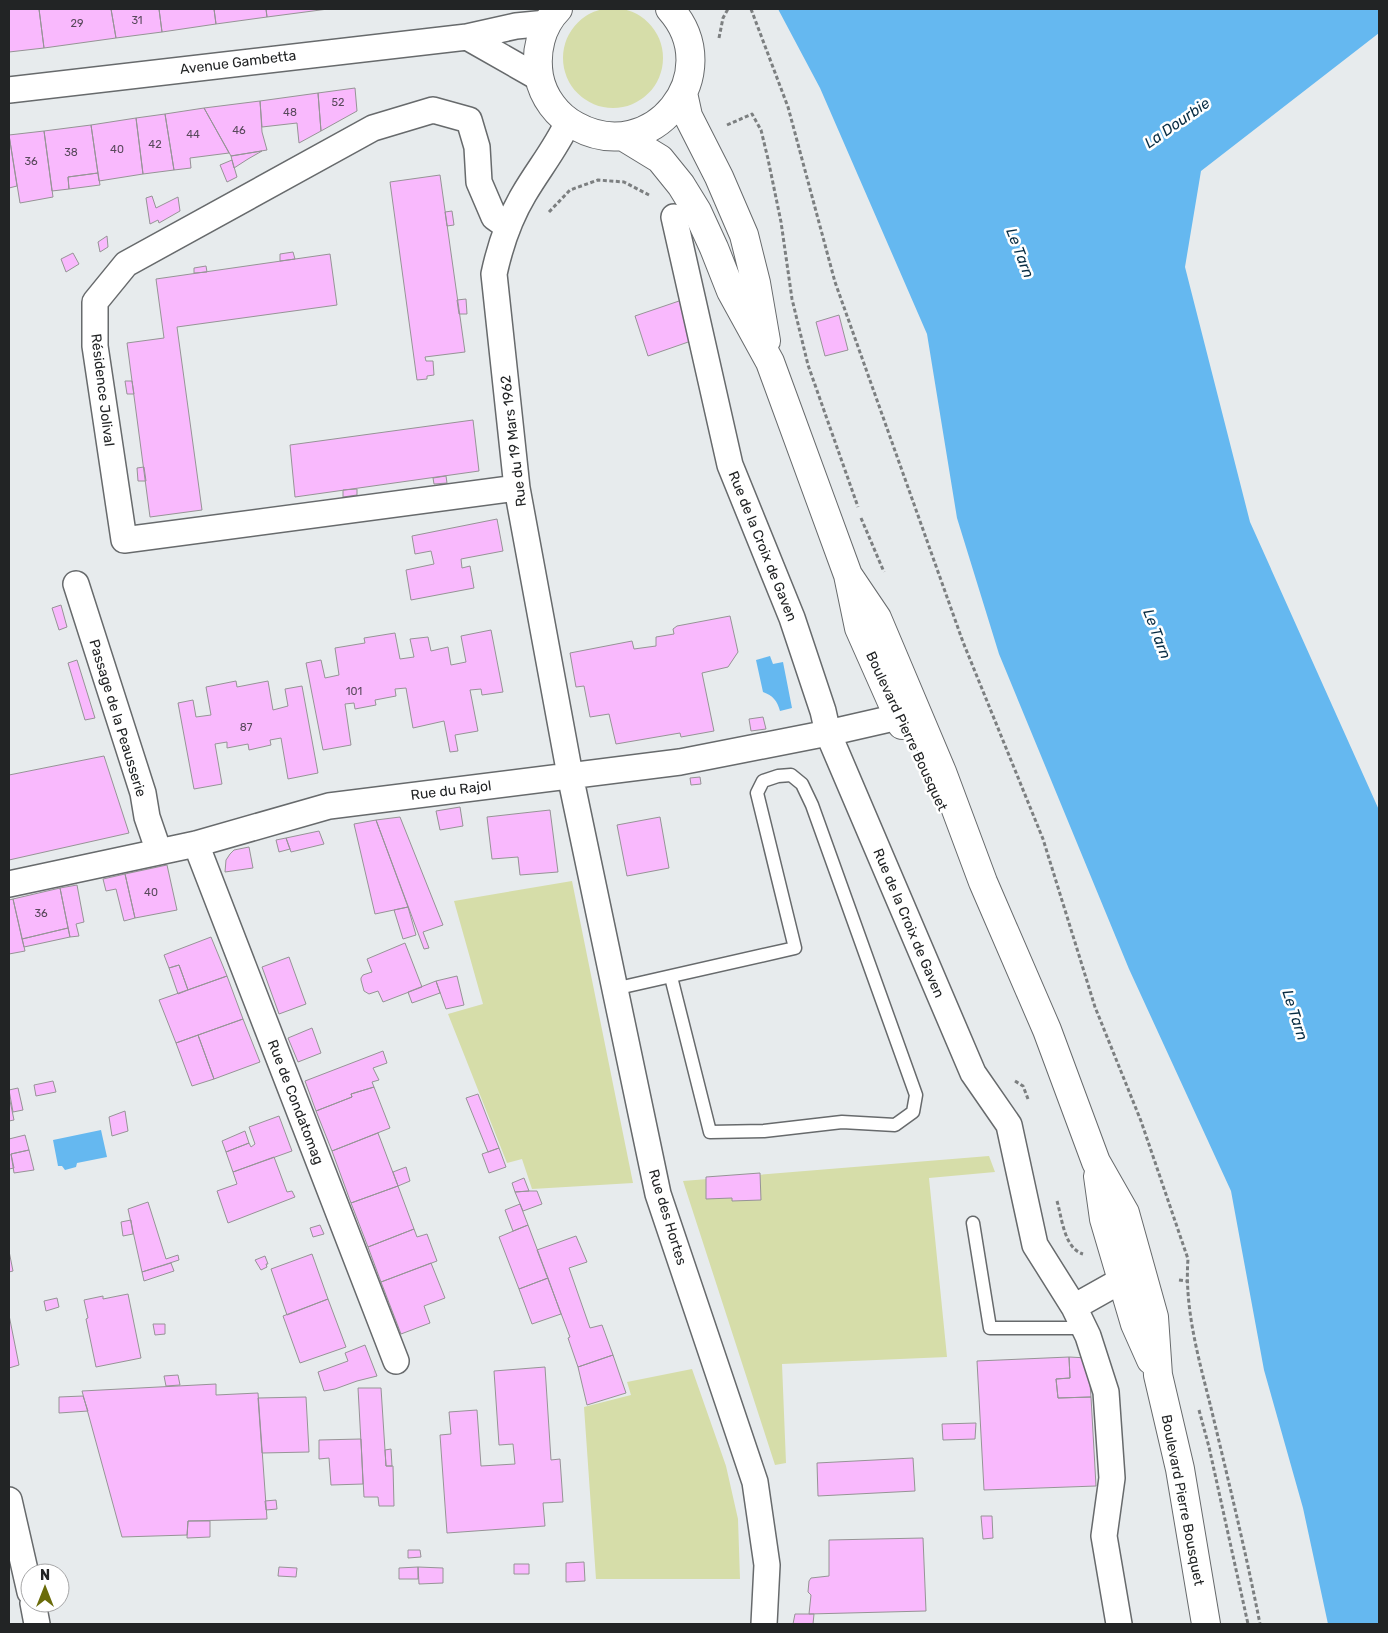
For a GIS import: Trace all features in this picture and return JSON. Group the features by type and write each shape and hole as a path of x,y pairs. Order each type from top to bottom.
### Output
{"main road":[{"path":"553,16 541,36 537,64 539,78 550,103 568,122 585,131 604,136 624,136 639,133 652,127 665,117 675,106 688,80 690,52 682,25 670,9"},
{"name":"Boulevard Pierre Bousquet","path":"683,93 688,116 719,177 744,235 756,283 770,362"},
{"name":"Boulevard Pierre Bousquet","path":"624,136 660,159 681,185 697,211 731,292 770,362 848,575 859,628 927,778 983,882"},
{"name":"Boulevard Pierre Bousquet","path":"848,575 876,618 942,772 983,882 1047,1030 1096,1162 1125,1213 1154,1317 1158,1376 1180,1468 1206,1624"},
{"name":"Boulevard Pierre Bousquet","path":"1096,1162 1104,1219 1135,1324 1158,1376"}],"street":[{"name":"Avenue Gambetta","path":"9,90 467,37 553,16"},
{"path":"467,37 539,78"},
{"name":"Résidence Jolival","path":"508,227 494,217 479,182 477,147 469,120 433,110 373,128 126,264 95,302 95,346 124,540 517,488"},
{"name":"Rue du 19 Mars 1962","path":"568,122 559,140 524,194 500,248 494,274 517,488 570,775"},
{"name":"Rue de la Croix de Gaven","path":"674,217 730,465 792,618 823,710 828,733 973,1073 1009,1125 1035,1245 1079,1318 1106,1392 1112,1478 1104,1536 1119,1624"},
{"name":"Passage de la Peausserie","path":"76,584 143,793 159,852"},
{"name":"Rue du Rajol","path":"9,884 196,844 329,806 680,762 828,733 898,717"},
{"name":"Rue des Hortes","path":"570,775 658,1194 755,1482 767,1565 764,1624"},
{"name":"Rue de Condatomag","path":"196,844 396,1361"},
{"path":"1079,1318 1122,1280"},
{"path":"9,1500 24,1563"}],"lane":[{"path":"614,989 795,948 757,793 763,781 778,776 791,775 802,784 812,805 916,1095 913,1112 894,1125 842,1122 764,1131 710,1132 671,977"},
{"path":"973,1223 990,1328 1079,1318"}],"path":[{"path":"728,10 733,9"},
{"path":"751,9 788,107 835,282 963,642 1043,839 1095,1007 1144,1130 1188,1259 1186,1281 1195,1341 1260,1624"},
{"path":"722,127 752,114"},
{"path":"524,194 548,212 570,190 598,180 624,182 654,198 674,217"},
{"path":"1179,1280 1186,1281"}],"green space":[{"path":"613,8 632,11 649,22 660,39 663,58 660,77 649,94 632,105 613,108 594,105 577,94 566,77 563,58 566,39 577,22 594,11"},
{"path":"572,881 633,1183 532,1189 522,1159 507,1163 448,1014 483,1004 454,901"},
{"path":"989,1156 995,1172 929,1178 947,1357 782,1364 786,1463 775,1465 683,1181"},
{"path":"692,1369 726,1466 738,1519 740,1579 596,1579 584,1407 631,1395 627,1382"}],"water":[{"path":"778,9 1379,9 1379,33 1201,171 1185,267 1250,522 1379,810 1379,1624 1328,1624 1303,1508 1264,1370 1231,1191 1129,969 999,654 957,518 927,334 820,88"},
{"path":"770,656 773,664 783,662 792,708 780,711 774,699 763,692 756,660"},
{"path":"101,1130 107,1157 77,1163 76,1167 65,1170 62,1166 58,1166 53,1140"}],"building":[{"path":"9,9 39,9 44,48 9,52"},
{"path":"39,9 111,9 116,38 44,48"},
{"path":"111,9 159,9 162,32 116,38"},
{"path":"159,9 214,9 216,24 162,32"},
{"path":"214,9 266,9 267,17 216,24"},
{"path":"266,9 328,9 267,17"},
{"path":"355,88 357,111 321,131 318,93"},
{"path":"318,93 321,131 299,143 297,123 262,127 260,101"},
{"path":"260,101 262,132 267,150 231,156 204,108"},
{"path":"204,108 229,153 190,158 191,168 174,170 165,114"},
{"path":"165,114 174,170 143,174 136,118"},
{"path":"136,118 143,174 99,181 91,125"},
{"path":"91,125 98,173 68,177 69,189 52,191 44,131"},
{"path":"44,131 53,197 20,203 9,135"},
{"path":"9,135 17,186 9,188"},
{"path":"262,151 248,159 234,168 231,156"},
{"path":"232,160 237,177 227,182 220,165"},
{"path":"98,173 100,185 69,189 68,177"},
{"path":"440,175 465,352 425,357 426,361 433,361 434,375 427,376 427,379 417,380 390,182"},
{"path":"152,196 156,208 178,197 180,211 159,223 158,220 150,224 146,198"},
{"path":"452,211 454,225 447,226 445,212"},
{"path":"107,236 108,247 100,252 98,242"},
{"path":"293,252 295,259 280,261 280,254"},
{"path":"73,253 79,264 66,272 61,259"},
{"path":"330,254 337,305 177,327 202,510 150,517 127,343 164,338 156,279"},
{"path":"206,266 207,272 194,273 194,268"},
{"path":"466,299 467,314 459,314 457,300"},
{"path":"682,300 694,340 648,356 635,316"},
{"path":"839,315 848,350 825,356 816,322"},
{"path":"125,381 132,381 134,394 127,394"},
{"path":"473,420 479,471 295,497 290,445"},
{"path":"144,467 146,481 138,481 137,468"},
{"path":"446,476 447,483 434,484 433,478"},
{"path":"357,489 357,495 343,497 343,490"},
{"path":"497,519 503,551 461,559 462,568 470,566 474,588 411,600 406,570 434,564 431,551 415,554 412,536"},
{"path":"61,605 67,627 59,630 52,608"},
{"path":"730,616 738,652 728,667 702,673 714,731 681,737 680,733 616,744 609,714 590,717 584,686 576,687 570,653 632,641 634,649 656,646 656,637 674,634 673,629 677,626"},
{"path":"491,630 503,692 482,695 481,689 470,690 478,731 455,735 458,751 450,752 444,721 413,728 406,688 395,689 396,696 375,700 376,705 355,709 354,703 345,704 351,745 323,750 306,663 321,660 325,678 339,675 335,648 365,643 364,638 395,633 400,659 414,657 410,639 428,637 431,651 448,647 451,665 466,662 461,636"},
{"path":"77,660 95,718 85,720 68,663"},
{"path":"236,681 237,687 268,681 273,710 288,706 285,689 302,686 318,773 288,779 281,738 270,740 271,745 249,750 248,744 227,748 227,742 215,744 222,784 194,789 178,703 193,700 196,717 211,715 206,687"},
{"path":"763,717 766,729 751,731 749,719"},
{"path":"104,756 129,833 9,860 9,775"},
{"path":"700,777 701,784 691,785 690,778"},
{"path":"460,807 463,826 440,830 436,811"},
{"path":"550,810 558,872 520,875 518,857 492,859 487,817"},
{"path":"400,817 443,925 423,932 429,948 424,949 376,820"},
{"path":"660,817 669,868 627,876 617,825"},
{"path":"376,820 408,907 375,914 354,824"},
{"path":"319,831 324,844 291,852 286,838"},
{"path":"286,838 290,849 279,852 276,840"},
{"path":"249,847 253,868 225,872 226,860 230,854 234,850"},
{"path":"167,865 177,910 135,918 125,874"},
{"path":"125,874 135,918 124,921 116,889 106,891 103,879"},
{"path":"77,885 84,922 76,924 79,936 70,937 60,888"},
{"path":"60,888 68,928 22,939 13,899"},
{"path":"13,899 25,951 9,954 9,900"},
{"path":"408,907 416,935 403,939 394,910"},
{"path":"68,928 70,937 24,947 22,939"},
{"path":"211,937 227,976 188,990 179,965 169,968 164,955"},
{"path":"405,943 422,987 383,1002 378,991 369,994 364,991 361,978 363,975 372,972 367,959"},
{"path":"289,957 306,1004 279,1014 262,967"},
{"path":"179,965 188,990 178,994 169,968"},
{"path":"227,976 243,1019 176,1043 159,1000"},
{"path":"457,976 464,1005 446,1009 436,981"},
{"path":"436,981 440,993 412,1003 408,992"},
{"path":"243,1019 260,1062 214,1079 198,1035"},
{"path":"312,1028 321,1053 298,1062 288,1038"},
{"path":"198,1035 214,1079 192,1086 176,1043"},
{"path":"383,1051 387,1063 373,1068 379,1080 372,1082 374,1087 351,1094 352,1097 316,1111 305,1081"},
{"path":"53,1081 56,1092 36,1096 34,1085"},
{"path":"374,1087 390,1128 332,1151 316,1111 352,1097 351,1094"},
{"path":"18,1088 23,1110 13,1112 9,1090"},
{"path":"478,1094 499,1148 488,1152 466,1098"},
{"path":"9,1096 14,1120 9,1121"},
{"path":"125,1111 128,1131 112,1136 109,1117"},
{"path":"279,1116 292,1151 233,1172 226,1152 249,1143 251,1147 255,1144 249,1127"},
{"path":"245,1131 249,1143 226,1152 222,1141"},
{"path":"378,1133 398,1186 351,1203 332,1151"},
{"path":"25,1135 29,1150 11,1154 14,1168 9,1169 9,1139"},
{"path":"499,1148 506,1167 489,1173 482,1154"},
{"path":"29,1150 34,1170 14,1173 11,1154"},
{"path":"274,1157 287,1192 292,1191 295,1197 228,1223 217,1191 237,1184 233,1172"},
{"path":"406,1167 410,1181 398,1186 393,1172"},
{"path":"760,1173 761,1200 732,1201 732,1198 706,1199 706,1177"},
{"path":"524,1178 529,1191 515,1192 512,1183"},
{"path":"398,1186 414,1229 368,1247 351,1203"},
{"path":"537,1191 542,1204 523,1211 515,1192"},
{"path":"148,1202 166,1259 178,1255 179,1260 142,1272 128,1209"},
{"path":"520,1204 528,1225 513,1231 505,1210"},
{"path":"131,1220 133,1234 123,1236 121,1222"},
{"path":"320,1225 324,1234 313,1237 310,1228"},
{"path":"528,1225 548,1278 519,1289 499,1237"},
{"path":"414,1229 417,1237 427,1234 437,1261 381,1282 368,1247"},
{"path":"576,1236 587,1262 569,1268 590,1328 602,1325 613,1355 578,1367 568,1338 570,1337 537,1250"},
{"path":"9,1251 13,1271 9,1272"},
{"path":"312,1254 328,1299 287,1315 271,1269"},
{"path":"265,1256 268,1264 266,1264 267,1267 261,1270 255,1260"},
{"path":"171,1263 174,1271 144,1281 142,1272"},
{"path":"431,1263 445,1298 424,1306 430,1323 401,1334 381,1282"},
{"path":"548,1278 561,1314 532,1324 519,1289"},
{"path":"128,1294 141,1358 96,1367 84,1300 103,1296 103,1299"},
{"path":"57,1298 59,1307 46,1311 44,1301"},
{"path":"328,1299 346,1347 300,1363 283,1316"},
{"path":"9,1315 19,1365 9,1368"},
{"path":"153,1324 165,1324 165,1334 155,1335"},
{"path":"365,1345 377,1376 324,1391 318,1372 348,1361 345,1353"},
{"path":"613,1355 626,1393 587,1405 578,1367"},
{"path":"1069,1357 1088,1358 1091,1397 1058,1398 1056,1379 1070,1378"},
{"path":"1069,1357 1070,1378 1056,1379 1058,1398 1091,1397 1096,1486 984,1490 977,1361"},
{"path":"545,1367 551,1460 560,1459 563,1502 543,1503 545,1526 447,1533 440,1435 451,1434 449,1412 477,1410 481,1466 515,1464 513,1444 499,1445 494,1371"},
{"path":"178,1375 180,1385 166,1386 164,1376"},
{"path":"216,1384 216,1395 258,1393 267,1519 188,1521 187,1535 122,1537 82,1391"},
{"path":"358,1388 381,1388 386,1466 393,1466 394,1506 379,1506 378,1497 364,1497"},
{"path":"83,1396 88,1411 59,1413 59,1397"},
{"path":"306,1397 309,1452 262,1453 258,1398"},
{"path":"976,1423 975,1439 943,1440 942,1424"},
{"path":"361,1439 363,1484 331,1485 329,1458 319,1459 319,1440"},
{"path":"391,1449 392,1466 386,1466 385,1450"},
{"path":"913,1458 915,1491 818,1496 817,1463"},
{"path":"276,1500 277,1509 266,1510 265,1501"},
{"path":"981,1516 992,1516 993,1538 983,1539"},
{"path":"188,1521 210,1521 210,1537 187,1538"},
{"path":"923,1538 926,1611 809,1614 811,1595 808,1592 809,1581 811,1578 829,1576 829,1540"},
{"path":"408,1550 420,1550 421,1557 408,1558"},
{"path":"584,1562 585,1581 566,1582 566,1563"},
{"path":"514,1564 529,1564 529,1574 514,1574"},
{"path":"279,1567 297,1568 296,1577 278,1576"},
{"path":"418,1567 443,1568 443,1583 419,1584"},
{"path":"418,1567 418,1579 399,1579 399,1568"},
{"path":"795,1614 814,1614 813,1624 793,1624"}],"water label":[{"name":"La Dourbie","path":"1177,123"},
{"name":"Le Tarn","path":"1020,253"},
{"name":"Le Tarn","path":"1157,634"},
{"name":"Le Tarn","path":"1295,1015"}]}
